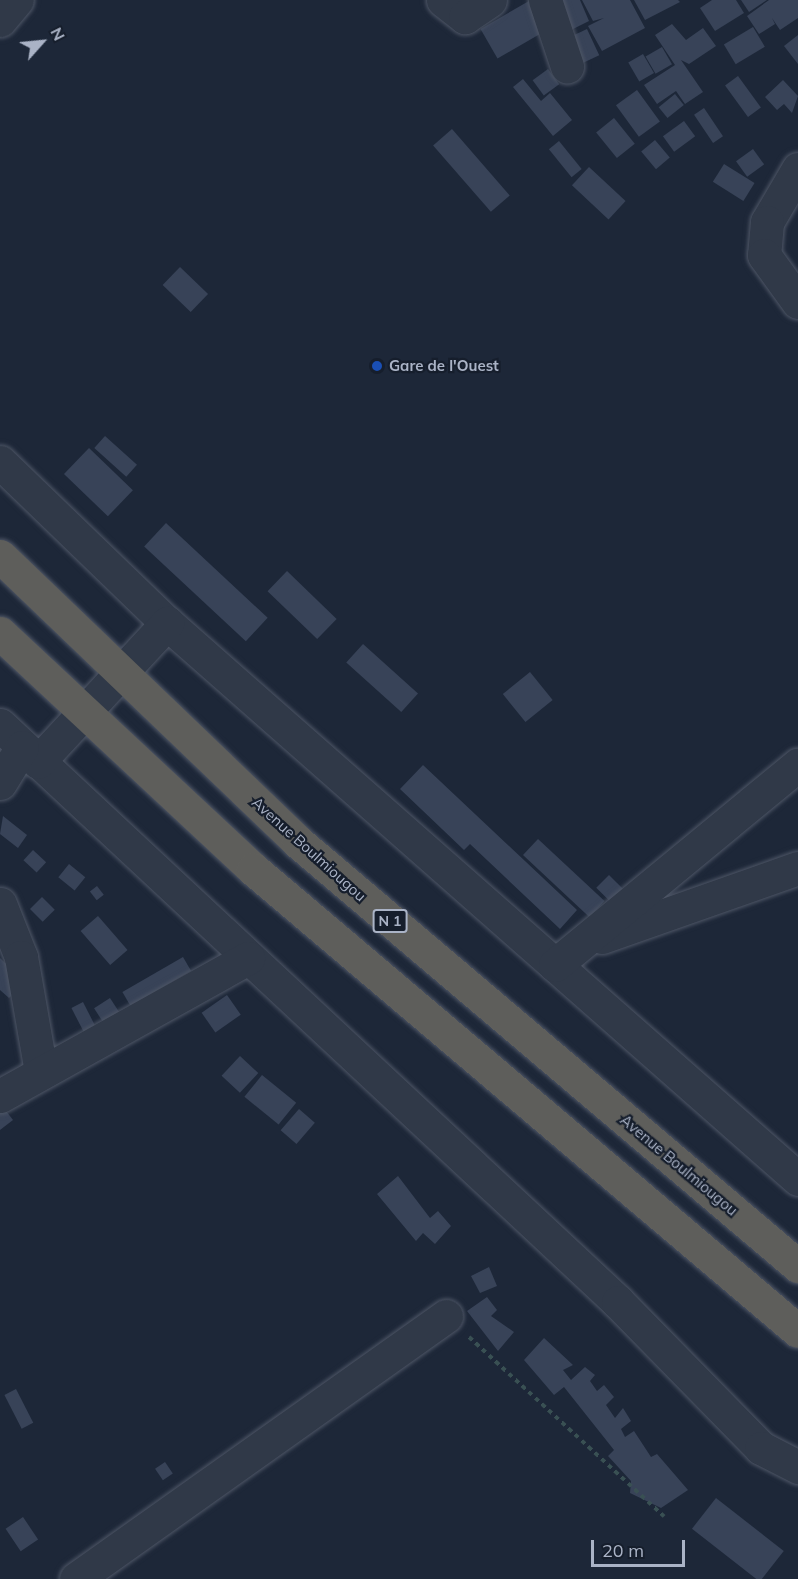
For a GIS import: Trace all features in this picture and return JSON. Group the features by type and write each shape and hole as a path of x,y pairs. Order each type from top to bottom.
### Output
{"highway":[{"name":"Avenue Boulmiougou","path":"0,556 298,842 798,1266"},
{"path":"0,633 80,713 253,869 798,1331"}],"street":[{"path":"0,20 16,0"},
{"path":"443,0 465,17 490,0"},
{"path":"545,0 567,66"},
{"path":"798,168 767,222 764,255 798,302"},
{"path":"0,462 167,623 798,1179"},
{"path":"0,783 20,745 80,713 121,674 167,623"},
{"path":"20,745 618,1302 761,1448 798,1467"},
{"path":"555,965 798,765"},
{"path":"580,944 798,868"},
{"path":"0,904 21,957 40,1072"},
{"path":"0,1096 248,958"},
{"path":"76,1579 446,1316"}],"path":[{"path":"446,1316 664,1516"}],"building":[{"path":"549,0 580,0 589,21 565,33"},
{"path":"582,0 630,0 645,28 602,51 588,26 604,18 593,21"},
{"path":"634,0 678,0 680,2 645,20"},
{"path":"712,0 736,0 744,13 715,31 700,8"},
{"path":"741,0 767,0 749,12"},
{"path":"769,0 798,0 798,18 780,30 772,18 775,24 759,34 747,16"},
{"path":"529,1 546,30 498,58 481,29"},
{"path":"672,24 686,40 703,28 716,46 689,64 681,60 703,92 685,104 676,91 657,104 644,85 675,65 655,35"},
{"path":"753,27 765,47 736,64 724,45"},
{"path":"587,29 599,55 572,68 560,42"},
{"path":"798,35 798,64 784,46"},
{"path":"662,47 672,64 656,74 646,56"},
{"path":"643,54 654,73 639,82 628,62"},
{"path":"548,69 559,84 544,96 533,80"},
{"path":"738,76 761,108 748,117 725,85"},
{"path":"523,79 541,101 550,93 572,120 553,136 513,87"},
{"path":"783,80 798,96 792,113 784,104 777,110 765,97"},
{"path":"637,90 660,122 639,137 616,105"},
{"path":"675,94 684,105 667,118 659,107"},
{"path":"704,108 723,136 713,143 694,115"},
{"path":"614,118 635,144 617,158 596,132"},
{"path":"684,121 695,136 674,152 663,136"},
{"path":"452,129 510,195 491,212 433,145"},
{"path":"655,140 670,158 656,169 641,152"},
{"path":"559,141 582,169 572,177 549,149"},
{"path":"753,149 764,164 747,177 736,161"},
{"path":"724,164 755,183 743,201 713,182"},
{"path":"589,167 626,201 609,219 572,185"},
{"path":"180,267 208,294 191,312 163,285"},
{"path":"105,436 137,465 126,477 94,448"},
{"path":"89,448 133,490 108,516 64,474"},
{"path":"166,523 268,618 246,641 144,546"},
{"path":"287,571 337,619 317,639 268,591"},
{"path":"363,644 418,694 401,712 346,663"},
{"path":"530,672 553,700 525,722 503,694"},
{"path":"423,765 577,910 560,929 470,844 464,850 400,789"},
{"path":"3,816 27,835 18,848 0,834"},
{"path":"538,839 605,901 590,917 523,855"},
{"path":"33,850 46,862 37,873 23,860"},
{"path":"69,864 85,877 75,890 58,877"},
{"path":"609,875 628,894 615,907 596,888"},
{"path":"97,886 104,895 97,900 90,892"},
{"path":"42,897 55,910 43,922 30,909"},
{"path":"98,916 128,950 110,965 81,931"},
{"path":"183,957 191,971 130,1006 122,992"},
{"path":"0,958 25,982 9,998 0,990"},
{"path":"227,995 241,1015 215,1032 202,1013"},
{"path":"110,998 121,1015 105,1025 94,1008"},
{"path":"83,1002 96,1027 84,1033 71,1008"},
{"path":"240,1056 258,1073 240,1093 222,1076"},
{"path":"262,1075 296,1103 279,1124 244,1097"},
{"path":"0,1103 13,1120 0,1130"},
{"path":"299,1109 315,1123 296,1144 281,1130"},
{"path":"398,1176 430,1218 438,1211 451,1226 435,1244 423,1233 416,1241 377,1194"},
{"path":"489,1267 497,1286 480,1293 471,1276"},
{"path":"487,1297 497,1310 491,1316 514,1332 498,1351 467,1311"},
{"path":"544,1338 573,1365 563,1370 571,1380 585,1367 595,1375 590,1381 597,1391 604,1385 614,1397 606,1405 615,1418 623,1408 631,1421 621,1429 625,1437 634,1431 651,1457 657,1454 688,1490 661,1508 630,1493 631,1481 608,1456 614,1450 564,1387 554,1395 524,1360"},
{"path":"16,1389 33,1423 22,1429 4,1395"},
{"path":"165,1462 173,1474 163,1480 155,1469"},
{"path":"716,1498 784,1551 762,1579 756,1579 692,1529"},
{"path":"23,1517 38,1539 21,1551 6,1529"}],"place":[{"name":"Gare de l'Ouest","path":"377,366"}]}
